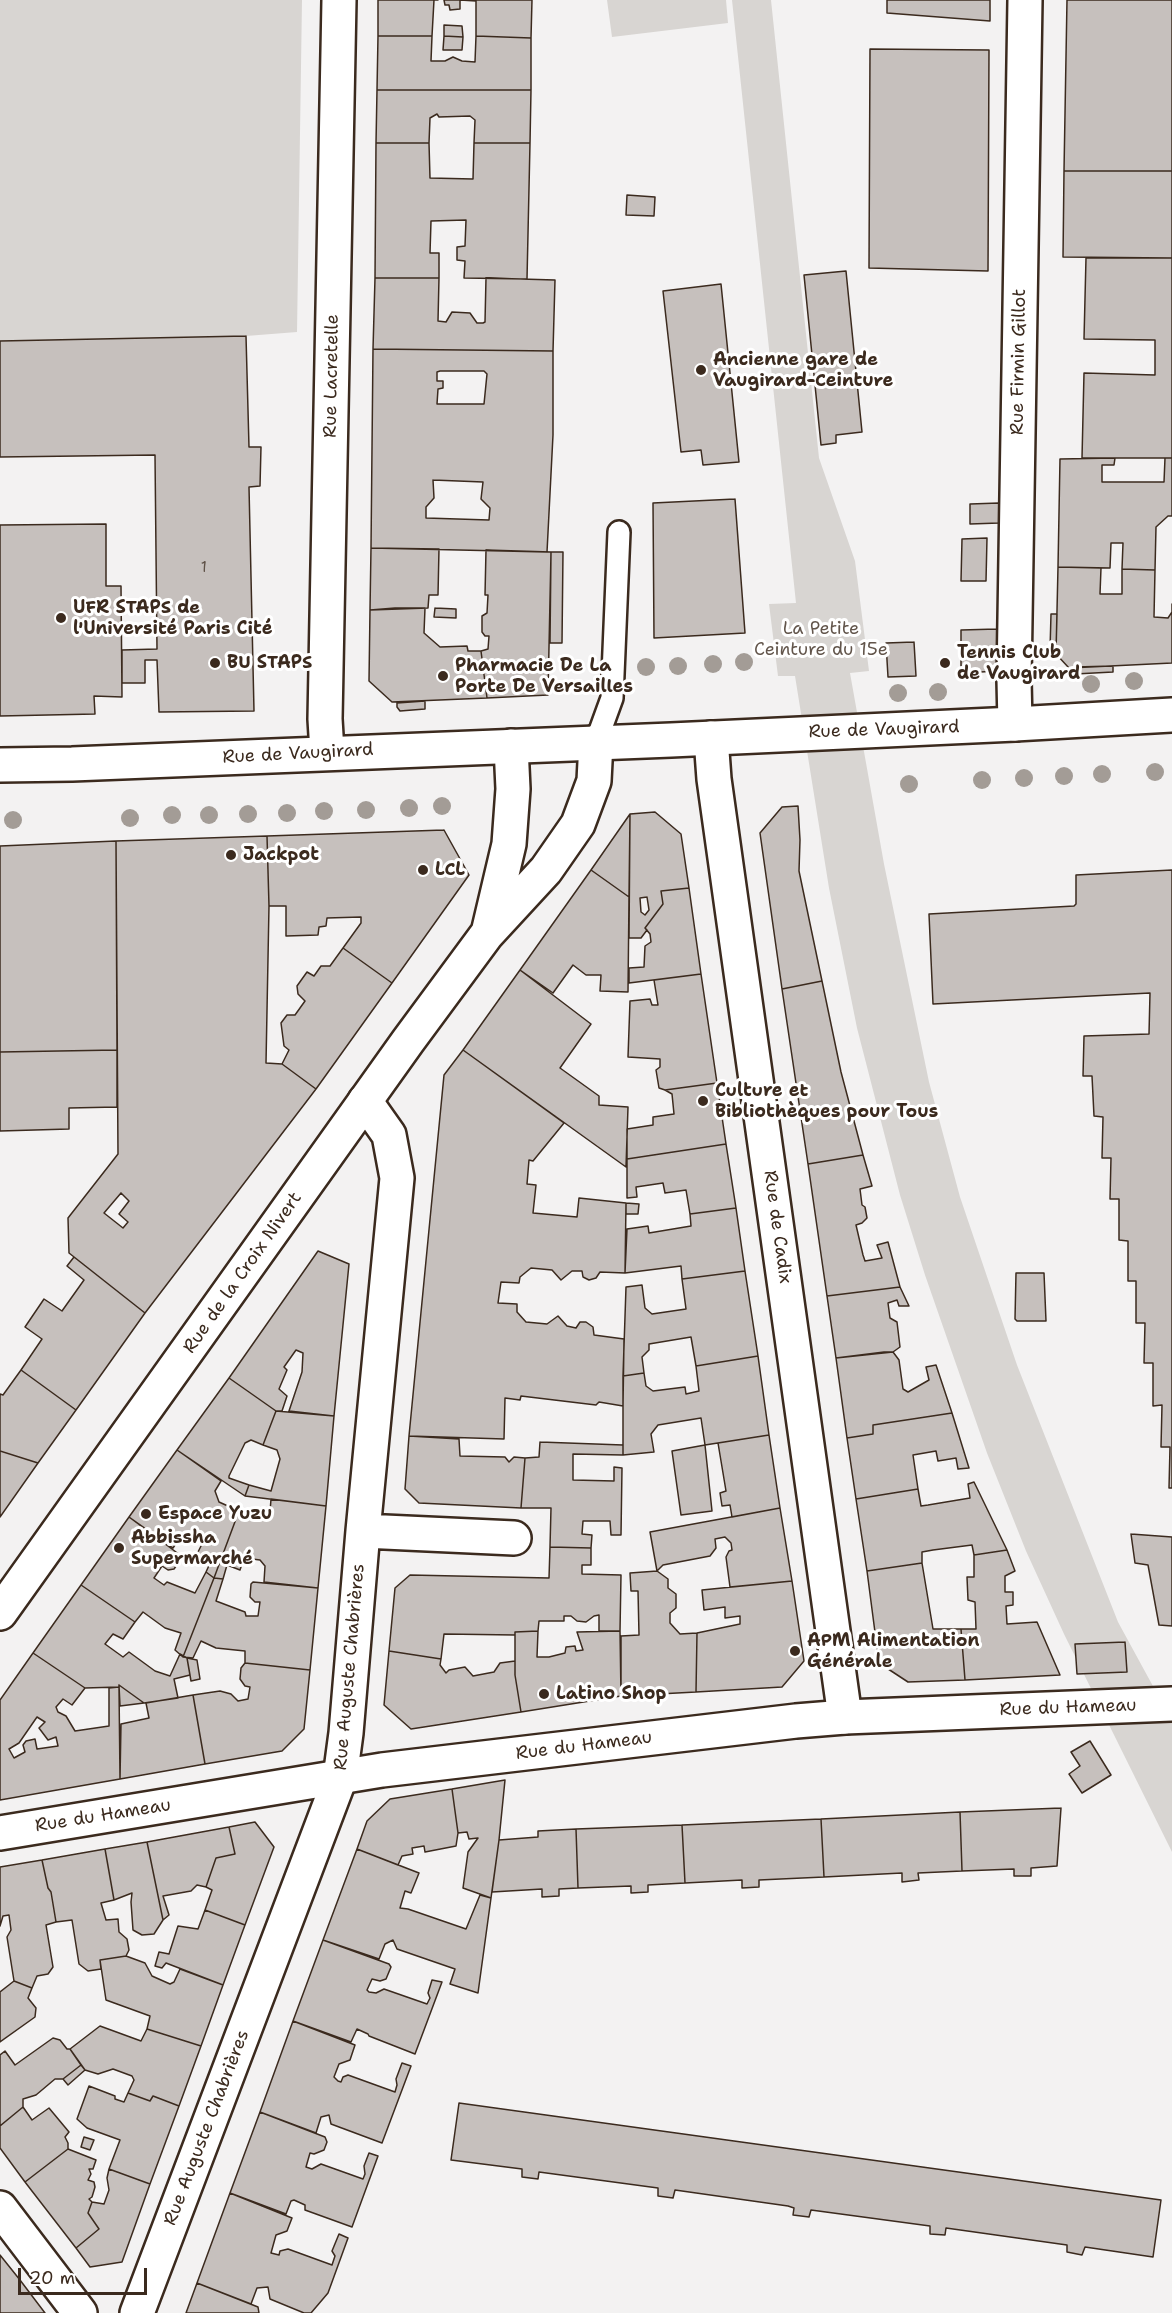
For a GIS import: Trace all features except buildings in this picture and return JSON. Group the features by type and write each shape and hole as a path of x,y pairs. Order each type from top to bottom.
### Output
{"street":[{"name":"Rue Lacretelle","path":"327,752 339,0"},
{"name":"Rue Firmin Gillot","path":"1015,724 1014,657 1024,0"},
{"name":"Rue de Vaugirard","path":"0,765 84,764 327,752 711,738 1172,715"},
{"name":"Rue de Cadix","path":"711,738 714,778 845,1717"},
{"name":"Rue de la Croix Nivert","path":"0,1613 365,1101 488,934 546,870 578,824 594,781 596,742"},
{"name":"Rue de la Croix Nivert","path":"488,934 509,844 513,789 512,746"},
{"name":"Rue Auguste Chabrières","path":"137,2313 340,1778 397,1178 389,1136 365,1101"},
{"path":"363,1531 514,1538"},
{"name":"Rue du Hameau","path":"0,1833 394,1769 845,1717 1172,1704"},
{"path":"0,2208 80,2313"}],"lane":[{"path":"596,742 612,698 619,532"}],"green space":[{"path":"0,0 302,0 297,332 246,336 0,341"},
{"path":"607,0 726,0 728,23 612,37"},
{"name":"La Petite Ceinture du 15e","path":"732,0 771,0 819,458 855,561 869,671 850,673 884,864 929,1082 960,1197 1017,1365 1118,1622 1172,1721 1172,1852 1064,1634 1026,1551 987,1453 925,1275 900,1195 857,1028 829,888 795,676 778,676 769,604 796,603"}],"place":[{"name":"Ancienne gare de Vaugirard-Ceinture","path":"701,370"},
{"name":"UFR STAPS de l'Université Paris Cité","path":"61,618"},
{"name":"BU STAPS","path":"215,663"},
{"name":"Tennis Club de Vaugirard","path":"945,663"},
{"name":"Pharmacie De La Porte De Versailles","path":"443,676"},
{"name":"Jackpot","path":"231,855"},
{"name":"LCL","path":"423,870"},
{"name":"Culture et Bibliothèques pour Tous","path":"703,1101"},
{"name":"Espace Yuzu","path":"146,1514"},
{"name":"Abbissha Supermarché","path":"119,1548"},
{"name":"APM Alimentation Générale","path":"795,1651"},
{"name":"Latino Shop","path":"544,1694"}]}
